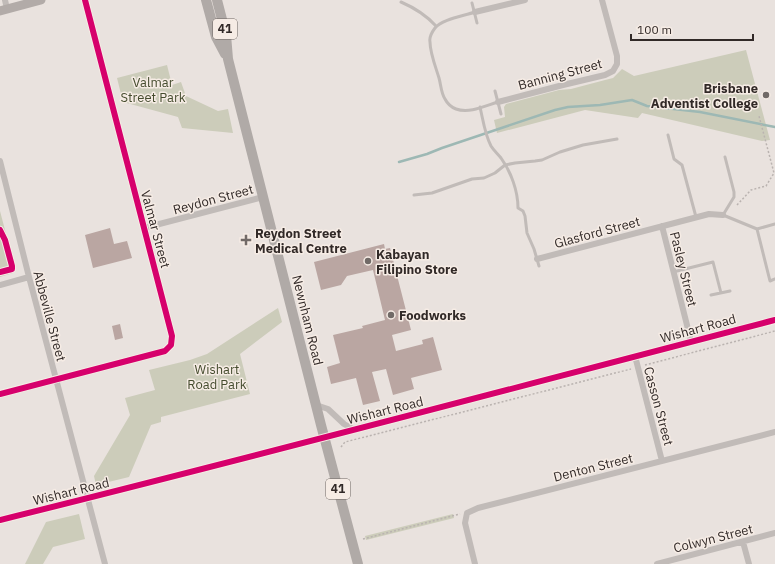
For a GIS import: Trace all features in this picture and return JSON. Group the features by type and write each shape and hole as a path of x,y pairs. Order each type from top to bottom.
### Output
{"main road":[{"path":"4,6 41,0"},
{"name":"Newnham Road","path":"206,0 216,37 228,59"},
{"name":"Newnham Road","path":"217,0 226,35 228,59 324,437 358,564"}],"street":[{"name":"Valmar Street","path":"56,380 165,351 171,345 172,336 85,0"},
{"path":"475,12 525,0"},
{"name":"Banning Street","path":"498,102 605,75 613,71 617,64 617,56 602,0"},
{"name":"Abbeville Street","path":"0,161 105,564"},
{"name":"Reydon Street","path":"144,228 263,197"},
{"name":"Glasford Street","path":"537,259 696,217 709,214 723,215"},
{"name":"Pasley Street","path":"662,226 691,341"},
{"path":"0,285 29,277"},
{"name":"Wishart Road","path":"0,520 775,320"},
{"name":"Casson Street","path":"634,356 662,461"},
{"path":"0,394 56,380"},
{"path":"316,405 328,409 344,424 353,429"},
{"name":"Denton Street","path":"467,514 478,508 775,432"},
{"path":"467,514 464,524 475,564"},
{"name":"Colwyn Street","path":"657,564 775,534"},
{"path":"744,542 749,564"}],"lane":[{"path":"401,2 415,8 436,26"},
{"path":"472,3 477,24"},
{"path":"475,12 436,26 430,37 430,43 444,98 450,106 461,110 470,110 498,102"},
{"path":"495,91 501,114"},
{"path":"480,107 491,147 502,159 512,177 518,201 518,208 523,211 525,216 527,234 534,249 539,266"},
{"path":"668,135 674,159 682,165 696,217"},
{"path":"414,195 432,193 465,181 484,178 505,165 542,160 582,145 617,139"},
{"path":"725,157 734,197 723,215 756,229 775,224"},
{"path":"756,229 770,281 775,279"},
{"path":"673,272 713,262 721,293"},
{"path":"711,295 730,291"}],"path":[{"path":"737,205 751,190 766,186 774,173 758,116"},
{"path":"645,365 775,331"},
{"path":"341,447 345,442 631,369"},
{"path":"363,539 455,515 467,514"}],"green space":[{"path":"746,50 770,140 762,141 642,113 638,118 585,110 497,133 494,120 505,117 504,107 506,104 613,78 622,69 634,76"},
{"name":"Valmar Street Park","path":"167,65 172,85 181,82 186,96 218,111 228,109 233,133 182,128 178,117 123,102 117,78"},
{"path":"0,211 15,268 13,273 0,277"},
{"name":"Wishart Road Park","path":"278,308 282,322 240,354 250,394 161,417 161,422 151,425 129,477 96,485 94,476 130,415 125,398 155,390 149,370 190,360 207,354"},
{"path":"79,514 85,539 53,547 43,564 25,564 46,522"},
{"path":"453,514 454,518 366,540 365,536"}],"building":[{"path":"110,228 114,244 127,241 132,258 93,268 85,235"},
{"path":"384,244 385,249 390,248 411,330 392,335 396,351 423,344 422,340 433,337 442,370 411,378 414,389 393,395 386,369 372,372 380,401 363,405 356,378 331,384 327,367 340,363 333,335 363,328 362,326 385,320 373,270 347,276 341,285 321,290 314,262"},
{"path":"120,324 123,338 115,340 112,326"}],"waterway":[{"path":"399,162 427,154 555,110 568,107 600,105 632,100 647,106 700,112 775,127"}],"cycle path":[{"path":"0,394 165,351 171,345 172,336 85,0"},
{"path":"0,230 5,240 12,266 12,269 0,272"},
{"path":"0,520 775,320"}],"place":[{"name":"Brisbane Adventist College","path":"766,95"},
{"name":"Reydon Street Medical Centre","path":"246,240"},
{"name":"Kabayan Filipino Store","path":"368,261"},
{"name":"Foodworks","path":"391,315"}]}
